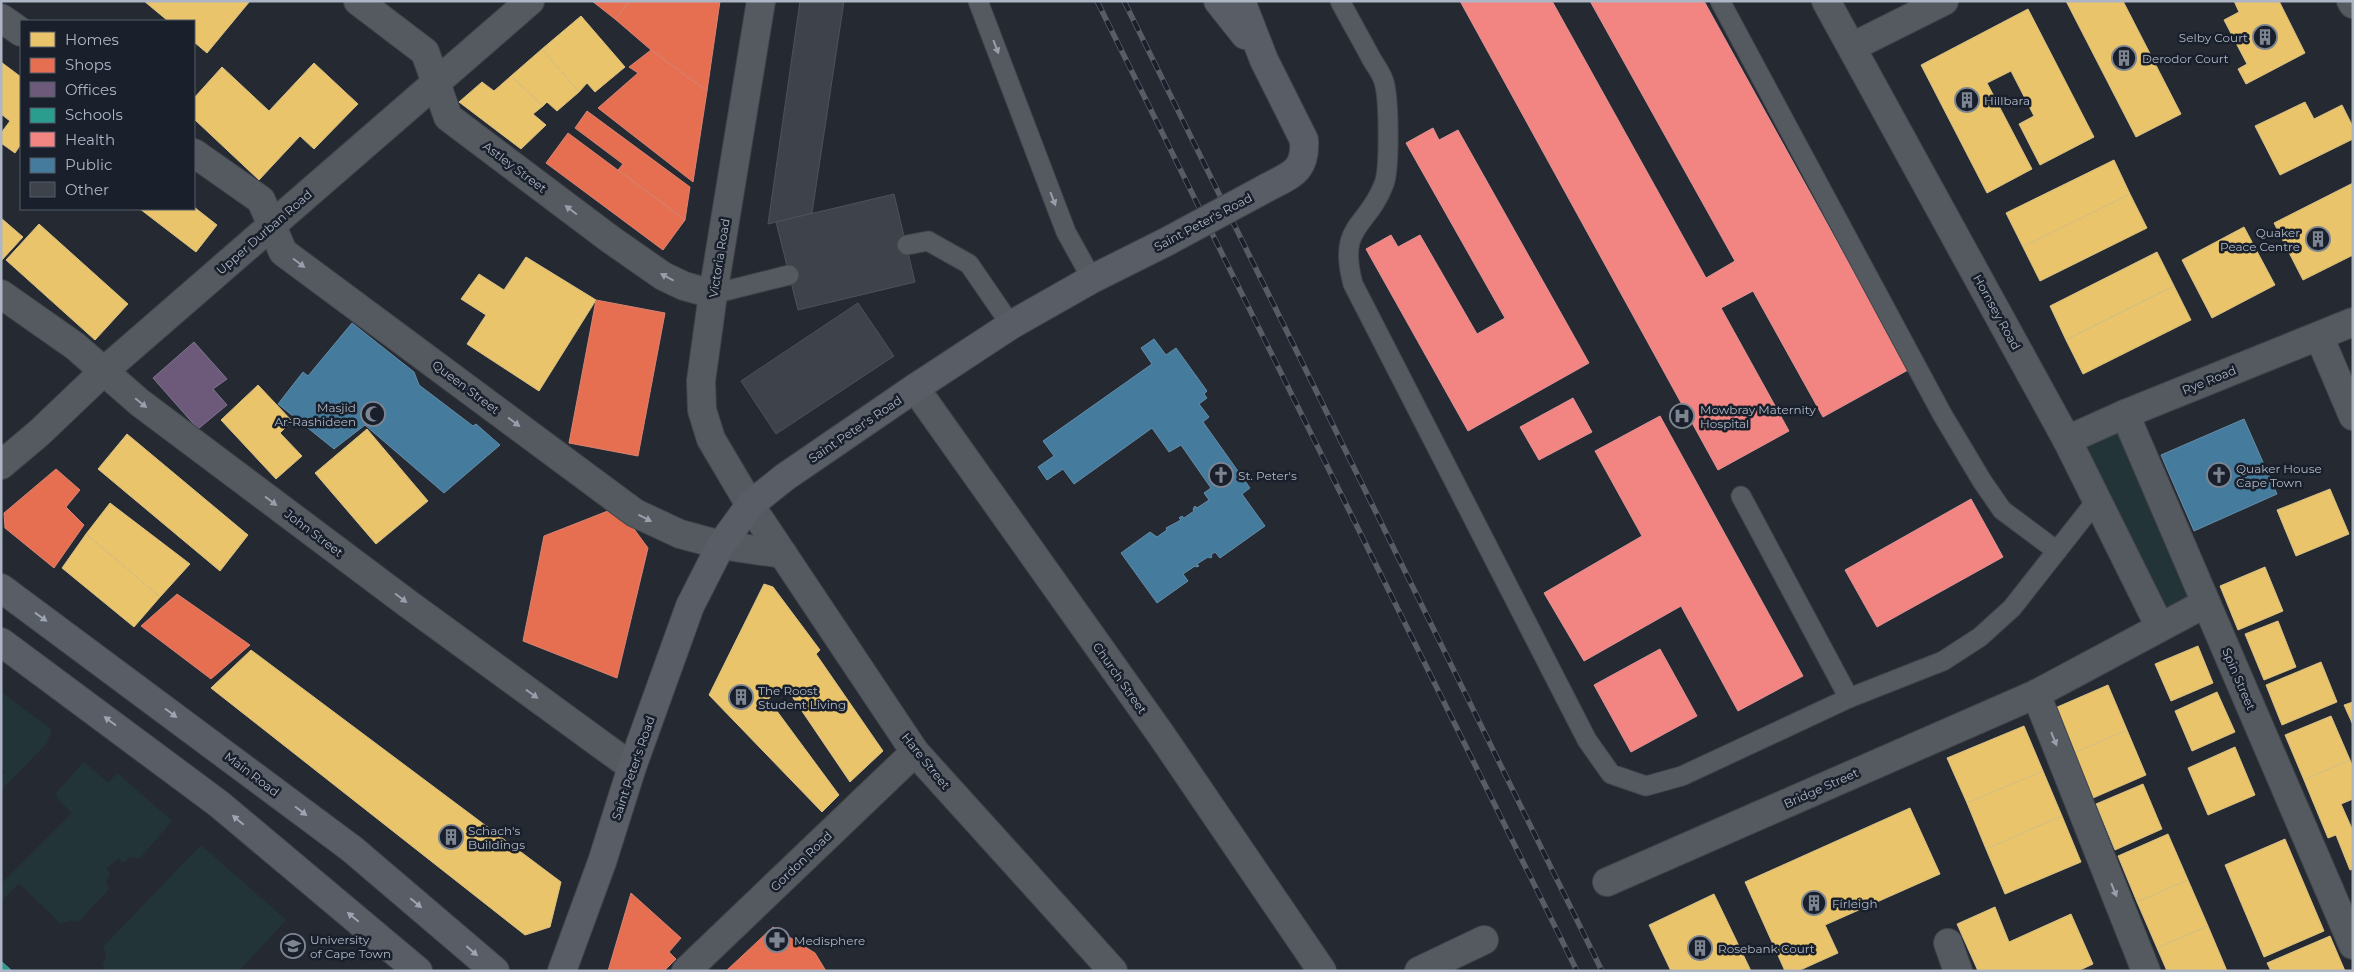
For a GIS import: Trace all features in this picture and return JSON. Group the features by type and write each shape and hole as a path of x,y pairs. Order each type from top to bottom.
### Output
{"main road":[{"name":"Saint Peter's Road","path":"1218,1 1264,60"},
{"name":"Saint Peter's Road","path":"562,971 602,862 632,767 690,606 721,545 750,505 785,477 1011,325 1092,279 1291,175 1302,164 1305,153 1304,140 1300,129 1264,60 1241,1"},
{"name":"Main Road","path":"1,588 352,849 495,971"},
{"path":"1,642 219,804 418,971"}],"street":[{"name":"Astley Street","path":"358,1 426,52 448,117 610,239 663,276 684,286 712,294"},
{"name":"Upper Durban Road","path":"1,466 39,434 104,371 437,84 530,1"},
{"name":"Victoria Road","path":"750,505 711,439 702,410 700,382 712,294 761,1"},
{"name":"Hornsey Road","path":"1826,1 2066,440 2160,627"},
{"path":"1852,47 1944,1"},
{"path":"1,18 20,31"},
{"name":"Queen Street","path":"195,153 261,200 284,252 635,512 671,531 721,545 783,554"},
{"name":"John Street","path":"1,294 75,346 147,408 632,767"},
{"name":"Rye Road","path":"2066,440 2125,414 2353,322"},
{"path":"2319,336 2353,416"},
{"name":"Church Street","path":"915,388 1156,728 1322,971"},
{"name":"Spin Street","path":"2125,414 2353,944"},
{"name":"Hare Street","path":"750,505 915,752 1113,971"},
{"name":"Bridge Street","path":"1606,882 2036,694 2206,603"},
{"path":"2036,694 2146,971"},
{"name":"Gordon Road","path":"686,971 915,752"},
{"path":"1419,971 1484,940"},
{"path":"1948,944 1958,971"}],"lane":[{"path":"978,1 1066,232 1092,279"},
{"path":"1340,1 1384,82 1389,151 1385,183 1376,202 1358,223 1349,242 1347,262 1353,284 1587,740 1610,774 1646,786 1682,776 1849,698 1943,661 1980,637 2012,608 2096,500"},
{"path":"1720,1 1942,414 1982,481 2002,510 2057,550"},
{"path":"907,245 928,240 969,264 1011,325"},
{"path":"712,294 789,275"},
{"path":"1741,496 1849,698"}],"shaded area":[{"path":"2125,414 2206,603 2160,627 2067,440"},
{"path":"1,692 52,730 47,743 1,790 1,777 5,772 1,768"},
{"path":"84,762 108,783 117,773 172,821 139,859 130,857 123,863 119,858 106,869 110,873 106,882 109,889 78,922 72,920 61,924 19,883 1,901 1,884 72,813 57,798 56,793"},
{"path":"201,845 286,920 239,971 107,971 102,965 105,961 103,947"}],"building: Homes":[{"path":"144,1 250,1 207,53 195,43 195,20 167,20"},
{"name":"Derodor Court","path":"2066,1 2123,1 2181,114 2136,137"},
{"name":"Selby Court","path":"2234,1 2279,1 2305,53 2246,84 2238,69 2247,64 2224,20 2239,12"},
{"name":"Hillbara","path":"2028,9 2094,137 2040,165 2019,124 2034,116 2011,71 1987,83 2032,169 1987,193 1921,65"},
{"path":"581,16 625,67 595,92 587,83 579,92 542,49"},
{"path":"542,49 579,92 557,111 547,102 543,106 511,76"},
{"path":"1,62 20,76 20,146 15,153 1,143 1,133 10,121 1,114"},
{"path":"314,63 358,104 314,149 300,136 259,180 195,120 195,97 222,67 269,111"},
{"path":"511,76 543,106 533,114 546,125 521,149 459,102 482,82 494,91"},
{"path":"2305,102 2314,119 2342,105 2353,127 2353,139 2280,175 2255,126"},
{"path":"2114,160 2130,194 2023,247 2006,213"},
{"name":"Quaker Peace Centre","path":"2353,183 2353,255 2303,280 2274,223"},
{"path":"2130,194 2147,228 2040,281 2023,247"},
{"path":"195,208 217,225 196,252 141,210 195,210"},
{"path":"1,218 23,237 1,261"},
{"path":"39,224 128,304 95,340 6,260"},
{"path":"2244,227 2275,285 2212,318 2182,260"},
{"path":"2157,252 2174,286 2066,340 2050,306"},
{"path":"526,257 596,300 539,391 467,344 486,315 461,299 479,274 504,290"},
{"path":"2174,286 2191,320 2083,374 2066,340"},
{"path":"258,385 292,421 280,433 302,456 276,479 221,420"},
{"path":"367,429 428,501 376,544 315,473"},
{"path":"127,434 248,535 220,571 98,469"},
{"path":"2330,489 2349,534 2296,556 2277,510"},
{"path":"110,503 190,564 160,597 86,534"},
{"path":"86,534 160,597 134,627 62,568"},
{"path":"2265,567 2283,611 2238,630 2220,586"},
{"name":"The Roost Student Living","path":"764,584 773,587 820,650 816,654 883,751 850,782 785,686 768,699 839,795 822,812 709,695"},
{"path":"2278,621 2296,667 2264,680 2245,634"},
{"path":"2198,646 2213,683 2171,701 2155,664"},
{"name":"Schach's Buildings","path":"251,650 561,882 550,927 525,935 211,688"},
{"path":"2321,662 2337,702 2282,725 2266,685"},
{"path":"2108,685 2127,730 2074,753 2055,708"},
{"path":"2217,692 2235,732 2192,751 2175,711"},
{"path":"2353,702 2353,725 2344,705"},
{"path":"2331,716 2350,760 2304,780 2285,735"},
{"path":"2024,726 2043,771 1967,803 1947,758"},
{"path":"2127,730 2146,775 2093,798 2074,753"},
{"path":"2235,747 2255,795 2208,815 2188,768"},
{"path":"2350,760 2353,767 2353,799 2341,804 2353,831 2353,869 2350,870 2336,835 2328,838 2304,780"},
{"path":"2043,771 2062,816 1986,849 1967,803"},
{"path":"2143,784 2162,829 2115,850 2096,804"},
{"name":"Firleigh","path":"1910,808 1940,874 1825,925 1838,953 1798,971 1785,971 1745,882"},
{"path":"2062,816 2081,862 2005,894 1986,849"},
{"path":"2168,834 2188,880 2137,902 2118,856"},
{"path":"2285,839 2324,931 2264,957 2225,865"},
{"path":"2188,880 2208,926 2157,948 2137,902"},
{"name":"Rosebank Court","path":"1714,894 1751,971 1671,971 1649,925"},
{"path":"1995,907 2009,942 2071,914 2093,964 2078,971 1978,971 1957,924"},
{"path":"2208,926 2227,971 2167,971 2157,948"},
{"path":"2330,936 2345,971 2271,971 2267,963"}],"building: Shops":[{"path":"592,1 630,1 615,19"},
{"path":"630,1 720,1 707,91 651,50 615,19"},
{"path":"651,50 707,91 693,182 598,108 638,73 629,67"},
{"path":"587,111 690,187 685,220 618,170 623,164 575,128"},
{"path":"568,133 685,220 663,250 546,163"},
{"path":"596,300 665,313 638,456 569,443"},
{"path":"56,469 80,490 66,507 84,525 54,568 5,528 4,513"},
{"path":"618,507 648,548 617,678 523,641 544,536"},
{"path":"177,594 250,645 211,679 141,626"},
{"path":"631,893 681,938 669,952 676,959 664,971 608,971"},
{"name":"Medisphere","path":"773,927 815,953 826,971 726,971"}],"building: Offices":[{"path":"194,342 227,379 213,389 227,405 198,429 153,378"}],"building: Schools":[{"path":"1,961 12,971 1,971"}],"building: Health":[{"path":"1460,1 1552,1 1706,278 1735,261 1590,1 1704,1 1908,370 1823,417 1753,291 1721,308 1789,431 1718,470"},
{"path":"1433,128 1439,140 1458,130 1589,363 1468,431 1366,249 1391,235 1398,247 1420,235 1477,334 1505,318 1406,143"},
{"path":"1573,398 1592,432 1539,460 1520,427"},
{"path":"1660,416 1803,676 1738,711 1681,606 1584,661 1544,593 1642,536 1595,451"},
{"path":"1971,499 2003,557 1877,627 1845,570"},
{"path":"1660,649 1697,716 1631,752 1594,685"}],"building: Public":[{"name":"Masjid Ar-Rashideen","path":"352,323 414,372 419,385 473,426 476,424 500,445 444,493 365,425 334,449 278,404 303,372 308,376"},
{"name":"St. Peter's","path":"1154,339 1166,355 1176,348 1207,391 1204,394 1207,398 1199,404 1209,417 1203,422 1250,488 1242,494 1265,526 1220,558 1215,552 1211,555 1212,557 1208,557 1197,564 1199,566 1195,566 1183,574 1188,581 1157,603 1121,553 1150,532 1157,537 1167,530 1166,528 1181,520 1179,518 1182,516 1184,518 1194,511 1195,506 1197,508 1209,500 1204,493 1211,488 1181,445 1169,452 1152,428 1074,484 1063,469 1047,480 1038,467 1054,456 1043,441 1152,364 1141,348"},
{"name":"Quaker House Cape Town","path":"2244,419 2277,494 2194,531 2161,455"}],"building: Other":[{"path":"800,1 844,1 812,213 768,224"},
{"path":"894,194 915,282 798,310 776,222"},
{"path":"858,303 894,356 776,434 741,381"}],"railway":[{"path":"1097,1 1577,971"},
{"path":"1124,1 1602,971"}],"place":[{"name":"Selby Court","path":"2265,37"},
{"name":"Derodor Court","path":"2124,58"},
{"name":"Hillbara","path":"1967,100"},
{"name":"Quaker Peace Centre","path":"2318,239"},
{"name":"Masjid Ar-Rashideen","path":"373,414"},
{"name":"Mowbray Maternity Hospital","path":"1682,416"},
{"name":"St. Peter's","path":"1221,475"},
{"name":"Quaker House Cape Town","path":"2219,475"},
{"name":"The Roost Student Living","path":"741,697"},
{"name":"Schach's Buildings","path":"451,837"},
{"name":"Firleigh","path":"1814,903"},
{"name":"Medisphere","path":"777,940"},
{"name":"University of Cape Town","path":"293,946"},
{"name":"Rosebank Court","path":"1700,948"}]}
